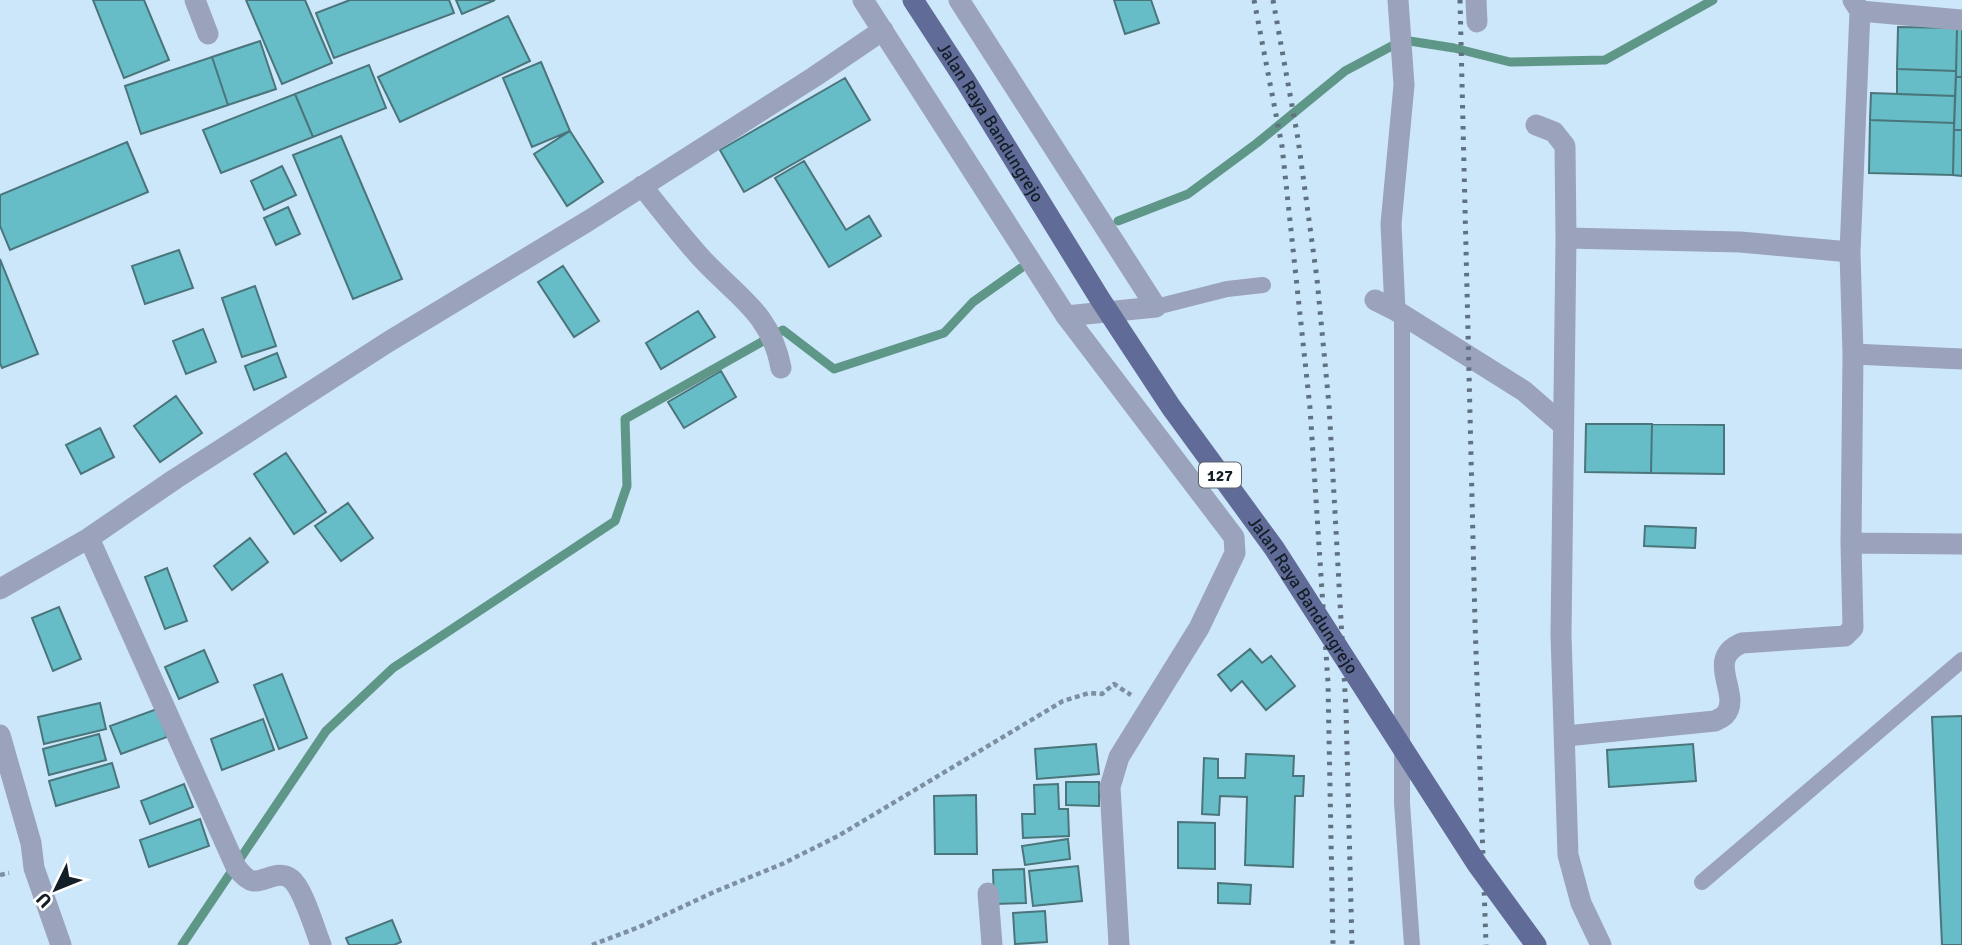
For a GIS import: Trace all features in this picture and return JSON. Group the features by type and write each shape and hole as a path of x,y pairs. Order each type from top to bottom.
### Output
{"main road":[{"name":"Jalan Raya Bandungrejo","path":"913,0 1150,375 1274,548 1477,864 1536,945"}],"street":[{"path":"195,0 208,34"},
{"path":"863,0 1066,316 1234,537 1235,553 1213,600 1199,628 1119,757 1110,787 1119,945"},
{"path":"959,0 1156,307 1066,316"},
{"path":"1398,0 1404,85 1391,223 1398,313"},
{"path":"1476,0 1477,22"},
{"path":"1566,736 1715,721 1725,715 1729,703 1724,668 1726,655 1734,647 1742,643 1845,636 1853,628 1853,354 1850,251 1857,6 1962,20"},
{"path":"0,589 89,538 175,479 388,342 642,186 883,30"},
{"path":"1536,125 1554,132 1565,146 1561,635 1568,855 1581,903 1601,945"},
{"path":"642,186 695,251 767,325 780,360"},
{"path":"1566,238 1740,242 1850,251"},
{"path":"1375,300 1524,391 1563,425"},
{"path":"1853,354 1962,359"},
{"path":"89,538 236,867 250,880 273,876 287,876 293,880 321,945"},
{"path":"1851,543 1962,544"},
{"path":"0,735 31,843 34,869 61,945"},
{"path":"988,893 992,945"}],"lane":[{"path":"1156,307 1227,289 1262,285"},
{"path":"1398,313 1402,803 1412,945"},
{"path":"1702,882 1962,660"}],"path":[{"path":"592,945 782,864 838,836 1063,701 1089,693 1102,694 1114,684 1151,708"}],"building":[{"path":"93,0 144,0 169,60 124,78"},
{"path":"246,0 305,0 332,63 282,84"},
{"path":"350,0 449,0 454,13 334,58 316,13"},
{"path":"456,0 495,0 462,14"},
{"path":"1114,0 1151,0 1159,23 1125,34"},
{"path":"508,16 530,61 400,122 378,77"},
{"path":"1898,27 1957,28 1956,71 1897,69"},
{"path":"1957,28 1962,28 1962,77 1956,77"},
{"path":"260,41 276,89 228,105 212,57"},
{"path":"212,57 228,105 141,134 125,86"},
{"path":"541,62 570,131 532,147 503,78"},
{"path":"369,65 386,108 313,137 295,94"},
{"path":"1897,69 1956,71 1955,96 1897,94"},
{"path":"1956,77 1962,77 1962,130 1954,130"},
{"path":"845,78 870,120 744,192 720,150"},
{"path":"1871,93 1955,96 1954,123 1870,120"},
{"path":"295,94 313,137 221,173 203,130"},
{"path":"1870,120 1954,123 1953,175 1869,173"},
{"path":"1954,130 1962,130 1962,176 1953,175"},
{"path":"570,131 603,182 567,206 534,154"},
{"path":"341,136 402,279 353,299 293,155"},
{"path":"127,142 148,192 10,250 0,226 0,195"},
{"path":"804,161 846,230 869,216 881,236 829,267 775,178"},
{"path":"282,166 296,195 264,210 251,181"},
{"path":"288,207 300,234 276,245 264,218"},
{"path":"179,250 193,288 145,304 132,266"},
{"path":"0,259 38,354 2,368 0,363"},
{"path":"563,266 599,321 574,337 538,282"},
{"path":"255,286 276,346 242,357 222,298"},
{"path":"698,311 715,337 661,369 646,343"},
{"path":"203,329 216,362 186,374 173,341"},
{"path":"277,353 286,377 254,390 245,366"},
{"path":"721,371 736,397 684,428 668,402"},
{"path":"176,396 202,433 160,462 134,426"},
{"path":"1586,424 1652,424 1651,473 1585,472"},
{"path":"1652,424 1724,425 1724,474 1651,473"},
{"path":"100,428 114,457 81,474 66,445"},
{"path":"286,453 326,512 294,534 254,474"},
{"path":"348,503 373,538 341,561 315,526"},
{"path":"1645,526 1696,528 1695,548 1644,546"},
{"path":"250,538 268,562 232,590 214,566"},
{"path":"167,568 187,621 165,629 145,577"},
{"path":"59,607 81,659 53,671 32,618"},
{"path":"1250,649 1262,663 1271,656 1295,686 1266,710 1242,681 1231,691 1218,675"},
{"path":"204,650 218,682 179,699 165,667"},
{"path":"282,674 307,738 279,749 254,685"},
{"path":"100,703 106,729 44,744 38,717"},
{"path":"157,709 167,737 121,754 110,726"},
{"path":"1962,716 1962,945 1942,945 1932,717"},
{"path":"263,719 274,750 222,770 211,739"},
{"path":"99,734 106,760 49,775 43,749"},
{"path":"1096,744 1099,774 1037,779 1035,749"},
{"path":"1693,744 1696,781 1609,787 1607,750"},
{"path":"1246,754 1294,756 1293,776 1304,776 1303,796 1295,796 1293,867 1245,865 1247,797 1220,796 1219,815 1202,814 1204,758 1218,759 1218,778 1245,778"},
{"path":"112,763 119,787 56,806 49,781"},
{"path":"1066,782 1099,782 1099,806 1066,805"},
{"path":"184,784 193,807 150,824 141,801"},
{"path":"1058,784 1059,809 1068,809 1069,836 1023,838 1022,814 1035,814 1034,785"},
{"path":"976,795 977,854 935,854 934,796"},
{"path":"200,819 209,846 149,867 140,840"},
{"path":"1178,822 1215,823 1215,869 1178,868"},
{"path":"1068,839 1070,859 1025,865 1022,846"},
{"path":"1078,866 1082,901 1033,906 1029,871"},
{"path":"1024,869 1026,903 994,904 993,870"},
{"path":"1218,883 1251,885 1250,904 1218,903"},
{"path":"1045,911 1047,942 1015,944 1013,913"},
{"path":"392,920 401,942 394,945 349,945 346,938"}],"waterway":[{"path":"1118,221 1188,194 1257,143 1345,71 1403,40 1454,48 1510,62 1605,60 1713,0"},
{"path":"182,945 326,731 393,668 615,521 627,486 625,419 783,330 834,369 944,333 973,302 1021,268"}],"railway":[{"path":"1254,0 1282,146 1310,408 1328,683 1333,945"},
{"path":"1273,0 1298,139 1317,279 1329,405 1346,710 1352,945"},
{"path":"1460,0 1475,622 1486,945"}]}
